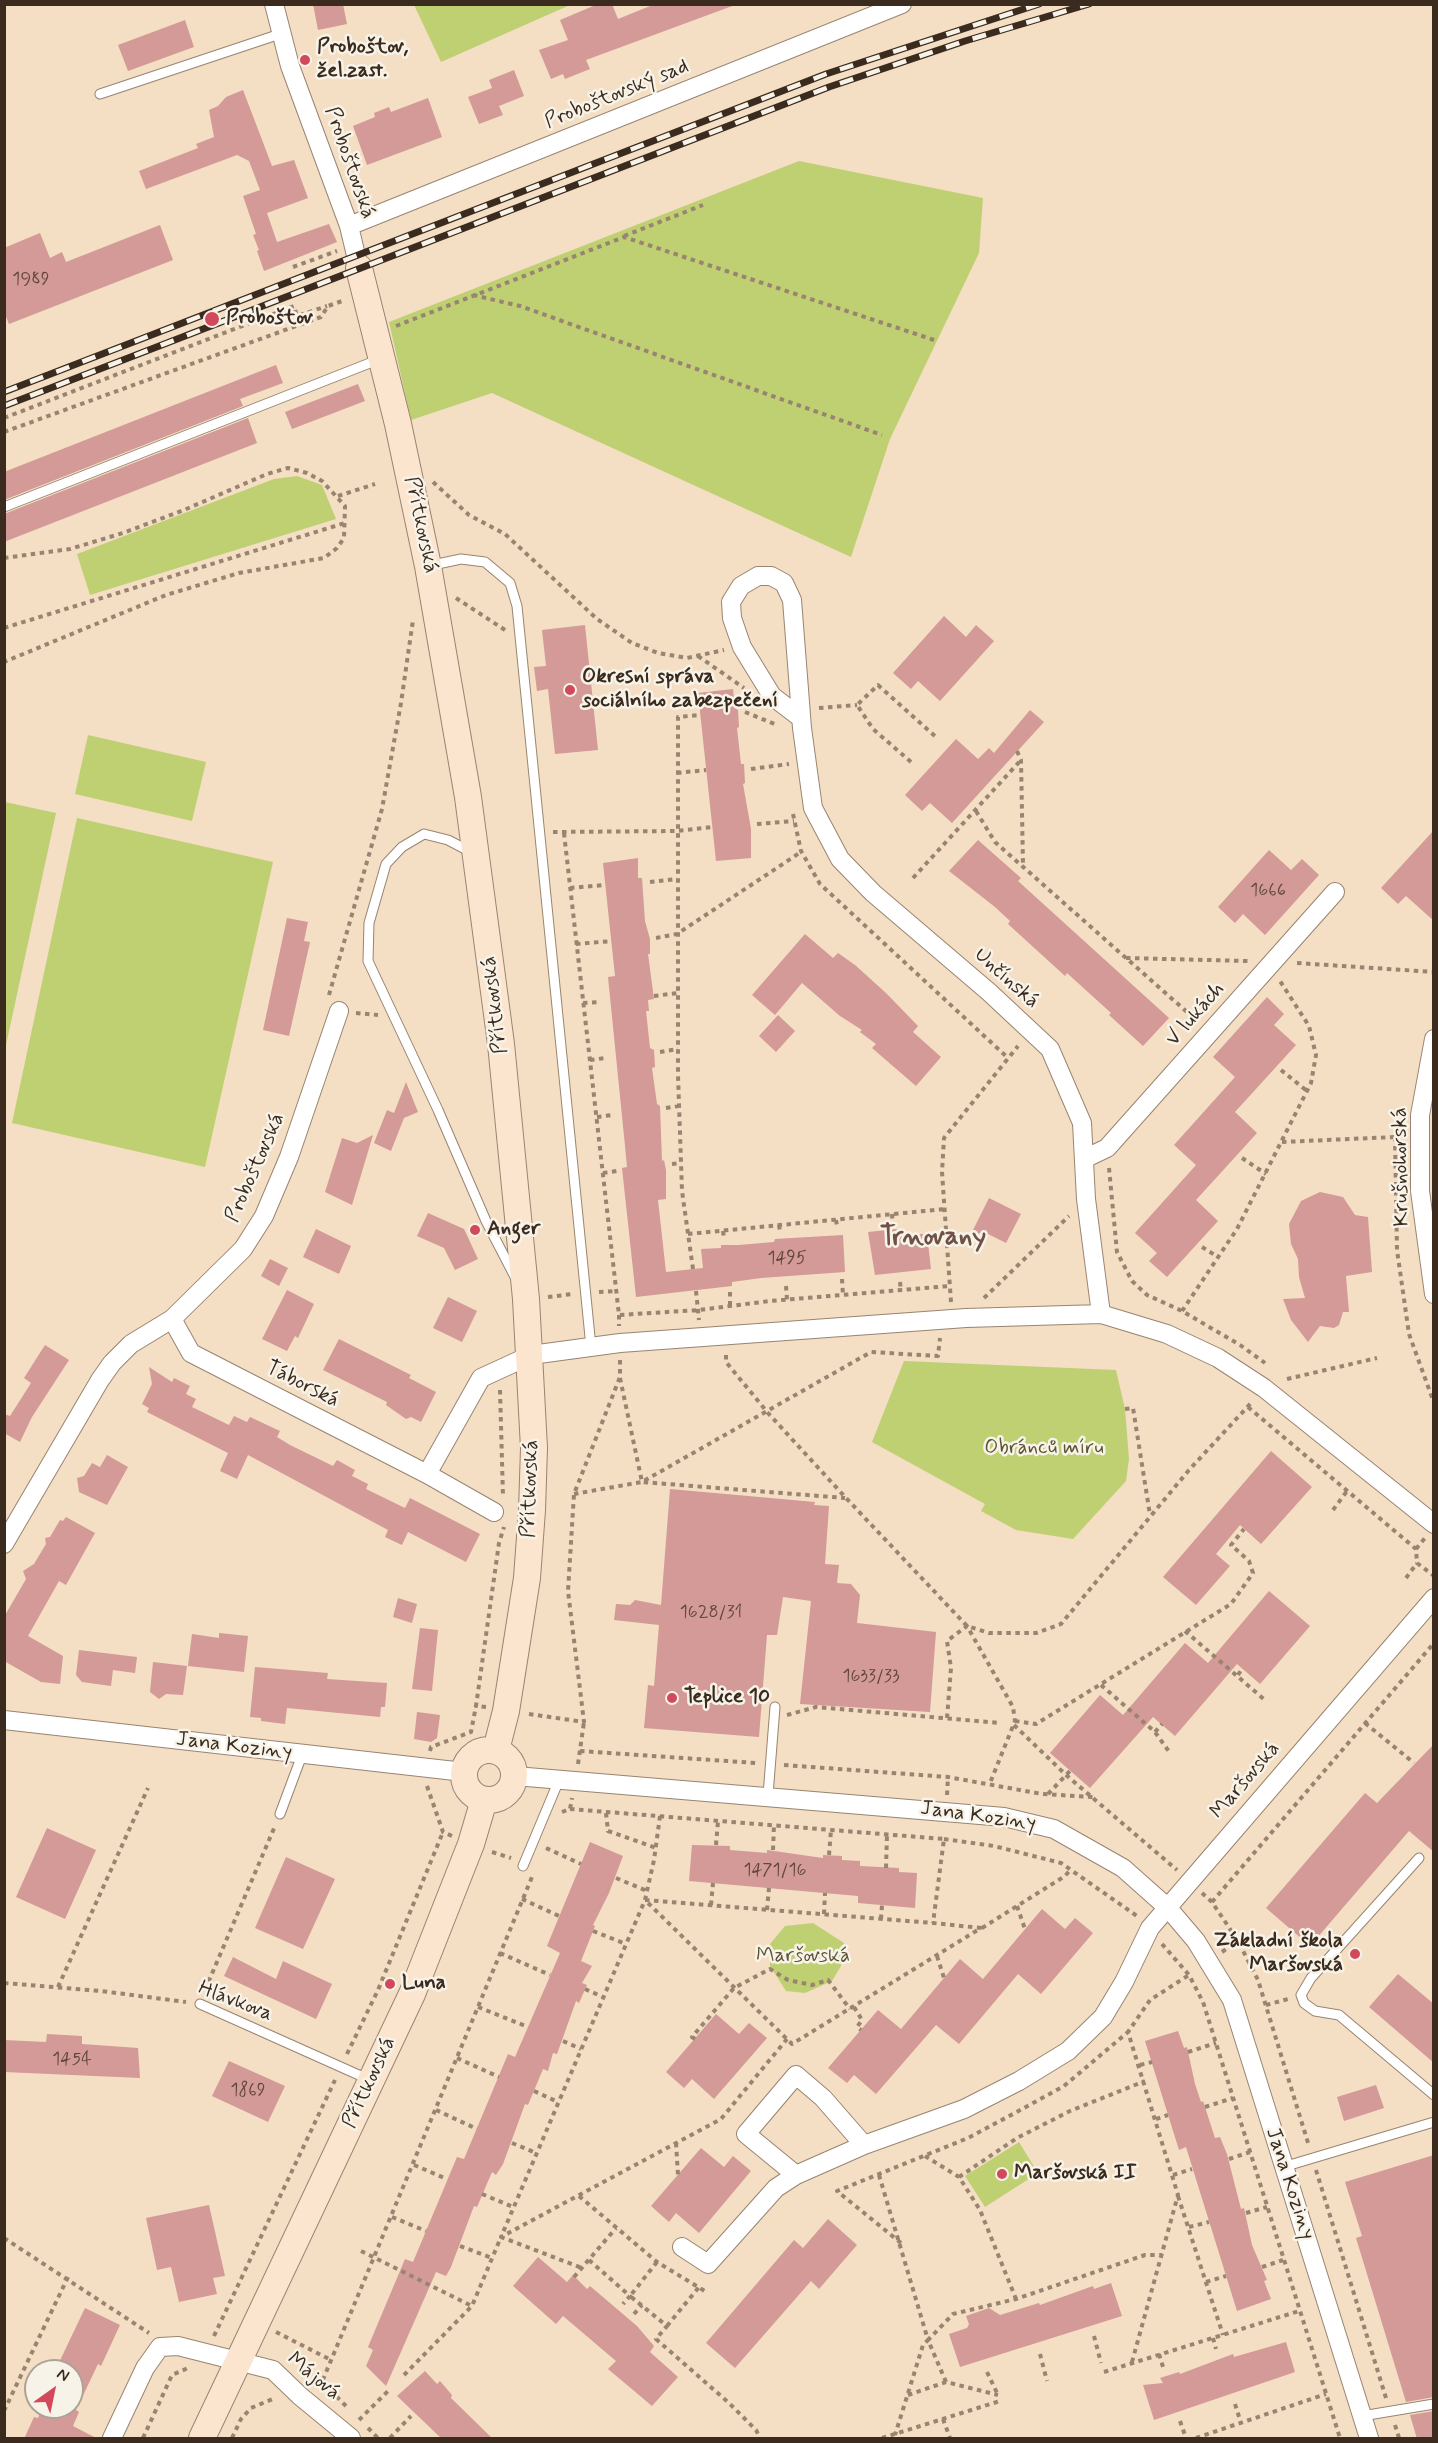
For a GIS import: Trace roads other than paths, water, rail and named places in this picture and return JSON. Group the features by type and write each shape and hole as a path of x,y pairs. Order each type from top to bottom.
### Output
{"street":[{"name":"Proboštovská","path":"274,4 280,34 349,226 356,256"},
{"name":"Proboštovský sad","path":"349,226 902,4"},
{"name":"Přítkovská","path":"356,256 383,358 430,574 478,855 501,1044 526,1299 531,1355 532,1510 526,1578 506,1711 496,1750"},
{"name":"Unčínská","path":"795,724 772,696 742,646 732,618 731,602 741,586 758,576 771,576 784,583 792,600 795,724 813,808 840,859 873,893 1050,1049 1082,1123 1086,1199 1101,1314"},
{"name":"V lukách","path":"1084,1159 1107,1148 1335,892"},
{"name":"Proboštovská","path":"4,1544 106,1372 131,1344 172,1319 243,1249 264,1216 289,1157 339,1011"},
{"name":"Krušnohorská","path":"1434,1039 1420,1115 1420,1191 1434,1294"},
{"path":"428,1474 481,1378 531,1355 621,1343 724,1336 962,1310 1101,1314 1167,1334 1218,1358 1264,1388 1434,1524"},
{"name":"Táborská","path":"172,1319 191,1353 501,1511"},
{"name":"Maršovská","path":"682,2247 708,2264 776,2188 796,2175 864,2145 964,2109 1019,2081 1068,2051 1103,2017 1124,1982 1150,1928 1434,1598"},
{"name":"Jana Koziny","path":"4,1720 464,1772"},
{"path":"496,1750 509,1759 514,1776 510,1790 502,1797 484,1800 469,1790 464,1772 470,1758 478,1752 496,1750"},
{"name":"Jana Koziny","path":"514,1776 1004,1816 1054,1829 1123,1868 1168,1908 1210,1960 1232,2000 1282,2167 1369,2439"},
{"name":"Přítkovská","path":"202,2439 412,1994 471,1844 484,1800"},
{"path":"796,2175 746,2134 796,2075 823,2098 864,2145"},
{"path":"112,2439 145,2368 160,2347 178,2346 241,2360"},
{"name":"Májová","path":"241,2360 273,2370 300,2396 349,2436"}],"lane":[{"path":"100,94 280,34"},
{"path":"4,507 383,358"},
{"path":"430,574 461,559 484,562 510,583 517,606 591,1347"},
{"path":"478,855 448,840 424,834 402,847 386,864 369,923 368,961 438,1110 486,1221 526,1299"},
{"path":"768,1795 776,1707"},
{"path":"280,1814 302,1755"},
{"path":"523,1866 568,1781"},
{"path":"1419,1858 1311,1978 1301,1995 1304,2003 1315,2011 1339,2015 1434,2095"},
{"name":"Hlávkova","path":"200,2004 371,2080"},
{"path":"1282,2167 1434,2122"},
{"path":"1362,2416 1434,2404"}],"railway":[{"path":"4,392 826,74 1039,4"},
{"path":"4,406 829,87 965,41 1089,4"}],"place":[{"name":"Proboštov, žel.zast.","path":"305,60"},
{"name":"Proboštov","path":"212,319"},
{"name":"Okresní správa sociálního zabezpečení","path":"570,690"},
{"name":"Anger","path":"475,1230"},
{"name":"Teplice 10","path":"672,1698"},
{"name":"Základní škola Maršovská","path":"1355,1954"},
{"name":"Luna","path":"390,1984"},
{"name":"Maršovská II","path":"1002,2174"}],"district":[{"name":"Trnovany","path":"933,1238"}],"park label":[{"name":"Obránců míru","path":"1044,1449"}]}
